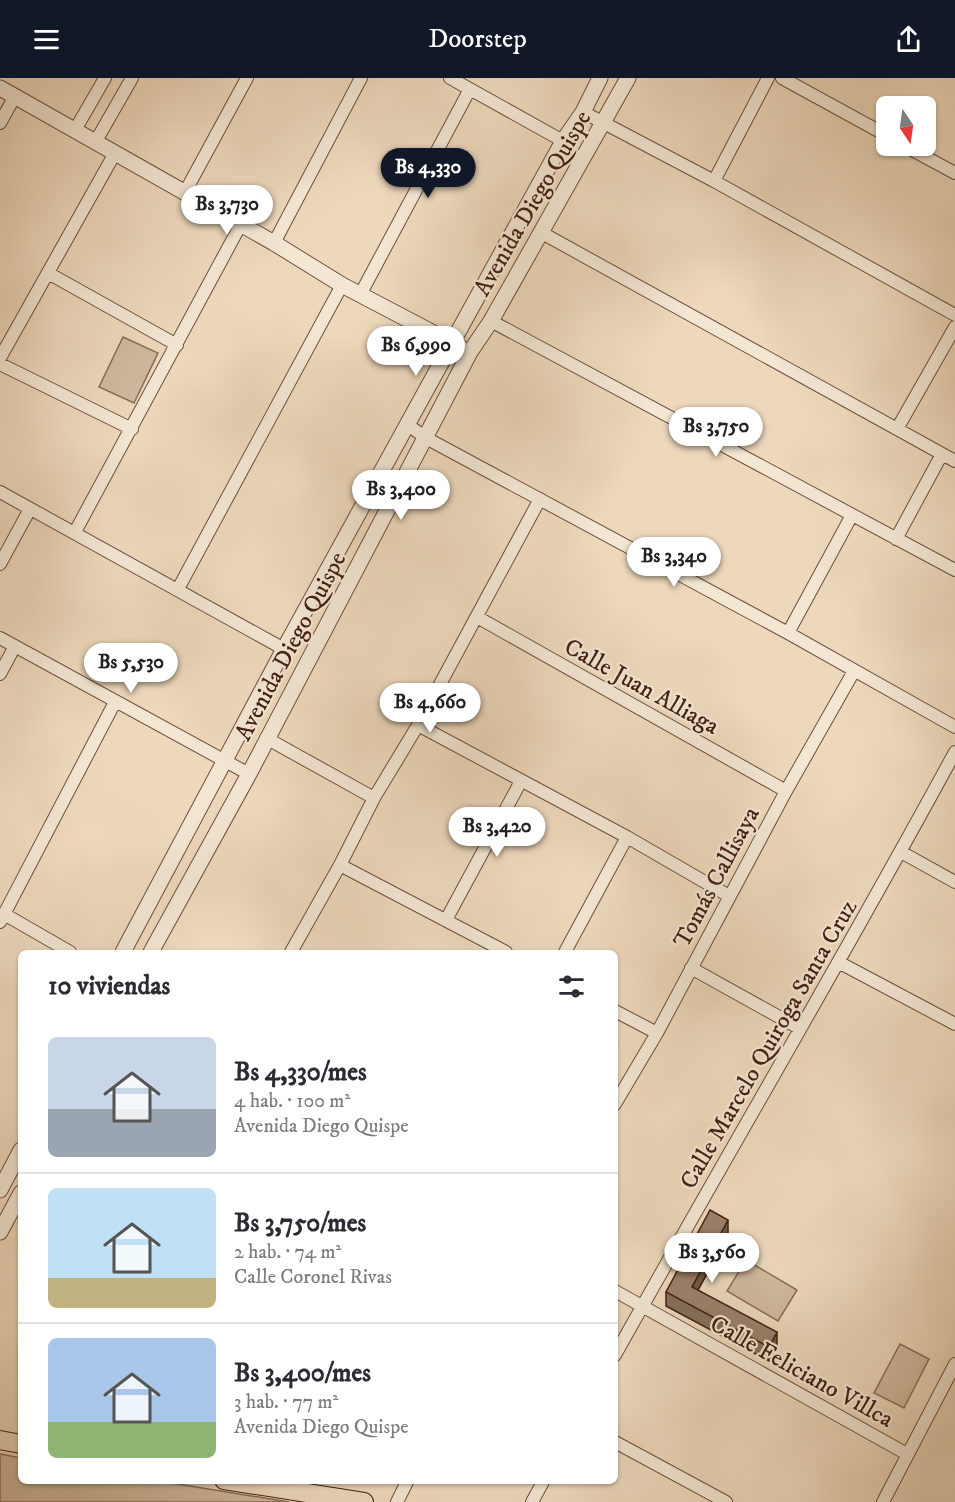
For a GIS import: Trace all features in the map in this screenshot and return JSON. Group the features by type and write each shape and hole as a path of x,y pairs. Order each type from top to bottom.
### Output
{"main road":[{"path":"0,1440 18,1442"},
{"path":"263,1484 364,1502"}],"street":[{"path":"75,130 105,78"},
{"path":"96,141 132,78"},
{"path":"184,194 247,78"},
{"path":"274,243 361,78"},
{"path":"450,78 564,141"},
{"name":"Avenida Diego Quispe","path":"124,950 284,649 600,78"},
{"name":"Avenida Diego Quispe","path":"152,950 249,774 470,352 491,321 542,233 628,78"},
{"path":"714,181 768,78"},
{"path":"782,78 876,130"},
{"path":"0,88 274,243 360,296 470,352"},
{"path":"360,296 470,89"},
{"path":"0,123 15,96"},
{"path":"582,112 714,181 955,315"},
{"path":"0,358 115,153"},
{"path":"924,156 955,173"},
{"path":"75,532 241,225"},
{"path":"542,233 955,461"},
{"path":"48,273 177,345"},
{"path":"178,589 342,285"},
{"path":"491,321 955,570"},
{"path":"897,429 955,327"},
{"path":"0,364 132,429"},
{"path":"408,425 426,438 788,633 955,727"},
{"path":"896,539 942,454"},
{"path":"0,492 284,649"},
{"path":"292,950 540,499"},
{"path":"0,564 30,509"},
{"path":"788,633 852,515"},
{"name":"Calle Juan Alliaga","path":"477,617 786,791"},
{"path":"0,638 249,774"},
{"path":"0,675 15,646"},
{"name":"Tomás Callisaya","path":"618,1099 657,1033 786,791 854,671"},
{"path":"66,950 2,918 115,702"},
{"path":"418,724 627,837 729,896"},
{"path":"266,738 374,798"},
{"name":"Calle Marcelo Quiroga Santa Cruz","path":"618,1350 799,1028 840,963 955,752"},
{"path":"446,920 521,781"},
{"path":"566,950 627,837"},
{"path":"901,852 955,882"},
{"path":"340,865 502,950"},
{"path":"840,963 955,1024"},
{"path":"692,968 799,1028"},
{"path":"618,1013 657,1033"},
{"path":"0,1190 18,1156"},
{"path":"0,1232 18,1199"},
{"name":"Calle Feliciano Villca","path":"618,1293 907,1454"},
{"path":"883,1502 955,1364"},
{"path":"618,1444 726,1502"},
{"path":"397,1502 406,1484"},
{"path":"532,1502 542,1484"}],"shaded area":[{"path":"123,337 158,353 134,403 99,387"},
{"path":"746,1260 797,1290 778,1321 727,1291"},
{"path":"900,1344 929,1359 904,1408 874,1393"},
{"path":"0,1454 18,1457 18,1484 178,1484 289,1502 0,1502"}],"building":[{"path":"710,1210 728,1220 692,1287 777,1332 769,1347 666,1292"}]}
